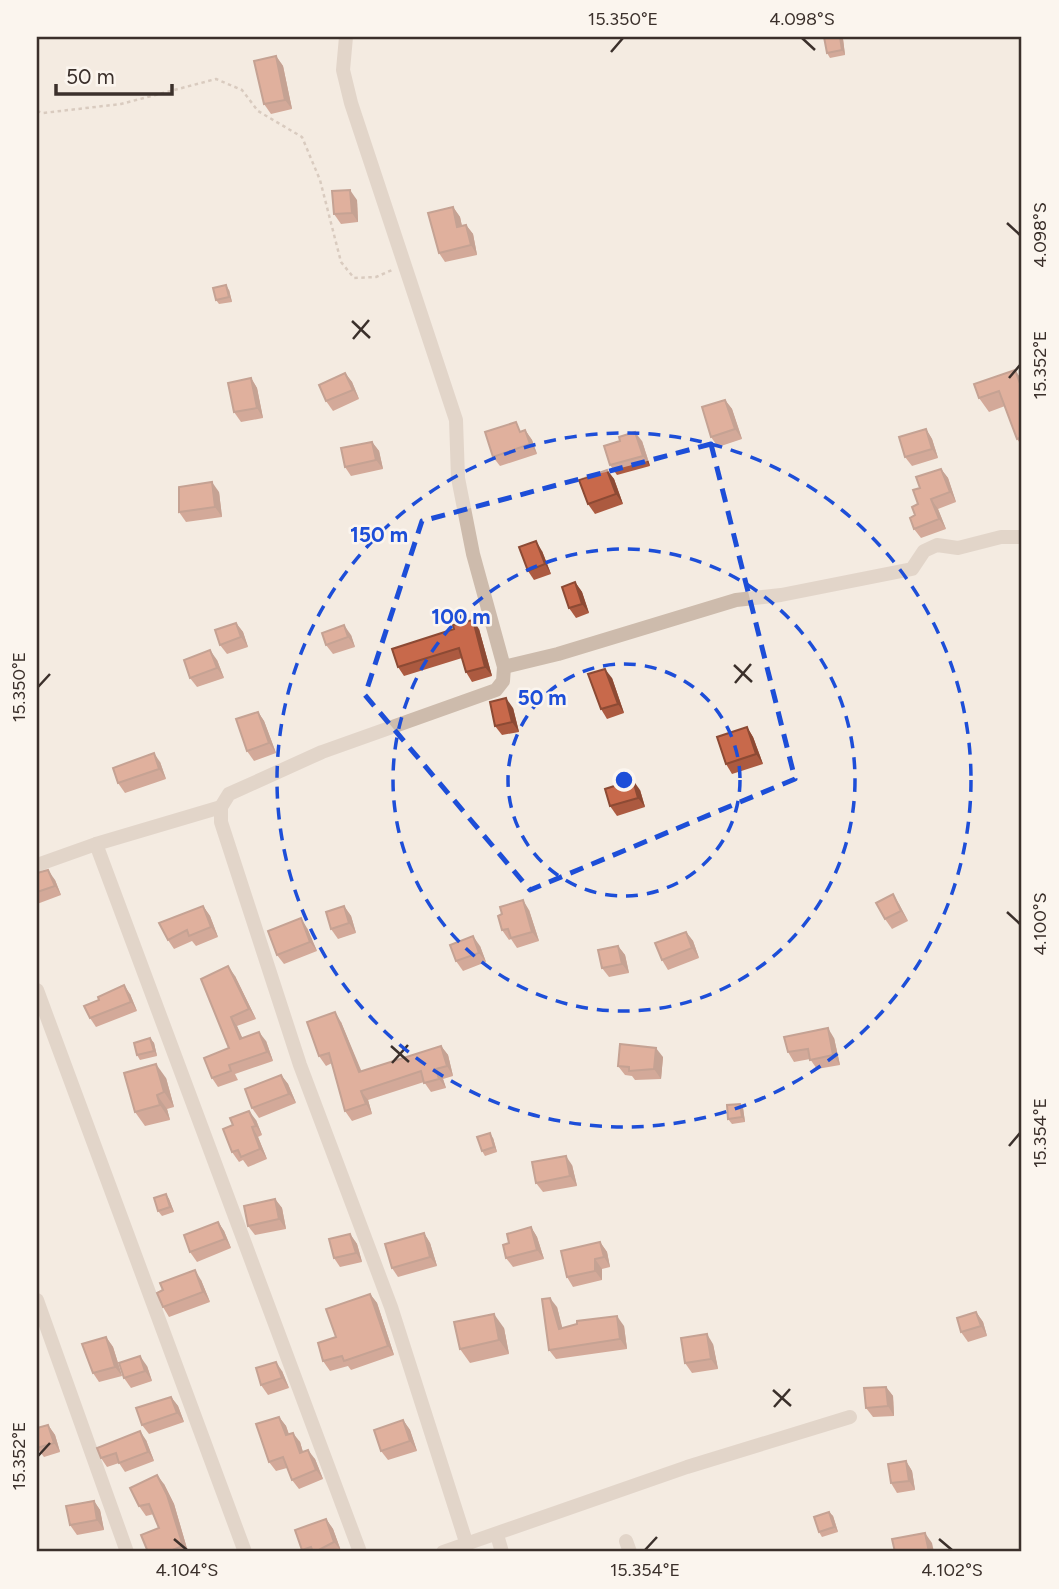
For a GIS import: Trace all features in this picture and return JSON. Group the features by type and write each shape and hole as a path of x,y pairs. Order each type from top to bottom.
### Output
{"street":[{"path":"346,37 343,70 351,103 456,420 458,478 473,554 504,667 503,681 496,690 322,752 229,794 221,807 221,822 300,1065 391,1307 467,1545"},
{"path":"504,667 558,654 736,600 781,595 912,569 924,551 937,545 958,548 1001,537 1022,537"},
{"path":"37,865 96,844 221,807"},
{"path":"96,844 360,1552"},
{"path":"37,990 245,1552"},
{"path":"37,1300 127,1552"},
{"path":"443,1552 687,1467 850,1417"},
{"path":"497,1535 502,1552"}],"path":[{"path":"37,111 43,113 121,104 216,79 242,90 258,111 302,137 320,180 341,262 354,278 376,277 405,265"}],"highlighted area":[{"path":"711,444 795,779 530,890 365,695 422,521"}],"building":[{"path":"824,37 840,37 842,50 827,53"},
{"path":"276,56 285,100 264,104 254,61"},
{"path":"350,190 352,213 334,214 332,191"},
{"path":"453,207 457,227 466,225 471,245 439,253 428,213"},
{"path":"226,285 229,297 216,300 213,288"},
{"path":"1015,370 1022,389 1022,437 1017,439 999,391 979,398 974,384"},
{"path":"345,373 353,390 326,401 319,385"},
{"path":"251,378 257,408 234,412 228,383"},
{"path":"725,400 735,429 711,437 702,407"},
{"path":"516,422 520,432 525,430 530,444 493,457 485,432"},
{"path":"926,429 932,449 905,457 899,437"},
{"path":"635,432 643,456 610,465 604,446"},
{"path":"372,442 376,460 345,467 341,448"},
{"path":"941,469 950,492 931,499 939,519 914,529 910,518 915,515 912,507 918,504 913,490 920,488 916,477"},
{"path":"607,470 616,494 588,504 579,480"},
{"path":"212,482 215,507 179,512 179,487"},
{"path":"536,541 545,564 528,571 519,547"},
{"path":"575,582 582,604 569,608 562,587"},
{"path":"473,620 485,667 466,672 459,648 398,667 392,649"},
{"path":"236,623 241,637 220,645 215,630"},
{"path":"344,625 348,637 326,645 322,633"},
{"path":"210,650 217,668 190,678 184,660"},
{"path":"605,669 618,704 601,709 588,674"},
{"path":"506,698 512,722 495,726 490,702"},
{"path":"258,712 269,743 247,751 236,719"},
{"path":"747,727 756,754 726,764 717,737"},
{"path":"154,753 159,769 118,783 113,768"},
{"path":"633,780 638,798 610,806 605,789"},
{"path":"48,870 55,886 37,892 37,873"},
{"path":"893,894 901,911 885,919 876,903"},
{"path":"523,900 532,932 511,938 508,929 502,930 498,916 502,914 500,907"},
{"path":"203,906 211,927 189,936 187,930 168,940 159,923"},
{"path":"344,906 349,923 331,929 326,912"},
{"path":"301,918 310,942 277,955 268,931"},
{"path":"686,932 692,948 662,960 655,943"},
{"path":"473,936 479,953 456,961 450,945"},
{"path":"618,946 622,964 602,968 598,950"},
{"path":"228,966 249,1009 231,1017 240,1039 259,1032 267,1052 229,1065 231,1071 212,1078 204,1058 229,1048 201,979"},
{"path":"124,985 131,1002 90,1018 84,1006"},
{"path":"335,1012 359,1072 441,1046 447,1066 436,1069 439,1079 424,1083 421,1071 361,1091 366,1104 345,1111 329,1053 319,1056 307,1022"},
{"path":"828,1028 833,1055 810,1060 808,1049 788,1052 784,1037"},
{"path":"150,1038 154,1051 137,1055 134,1043"},
{"path":"620,1044 656,1048 654,1069 629,1071 629,1067 618,1066"},
{"path":"156,1064 164,1092 157,1095 160,1105 135,1112 124,1073"},
{"path":"281,1075 289,1094 252,1108 245,1089"},
{"path":"740,1104 742,1117 728,1119 727,1105"},
{"path":"249,1111 256,1126 252,1127 260,1149 241,1157 238,1150 232,1152 223,1129 233,1125 230,1118"},
{"path":"490,1133 494,1147 482,1151 477,1137"},
{"path":"566,1156 570,1176 536,1183 532,1162"},
{"path":"166,1194 170,1207 158,1211 154,1198"},
{"path":"275,1199 279,1219 248,1226 244,1206"},
{"path":"218,1222 225,1239 190,1252 184,1235"},
{"path":"531,1227 537,1250 506,1258 503,1245 509,1243 507,1234"},
{"path":"424,1233 430,1257 392,1268 385,1244"},
{"path":"350,1234 356,1253 334,1258 329,1239"},
{"path":"600,1242 604,1257 595,1259 595,1271 567,1277 561,1251"},
{"path":"195,1270 203,1292 163,1307 157,1293 163,1290 160,1283"},
{"path":"370,1294 388,1346 344,1361 342,1356 323,1361 318,1343 336,1337 326,1309"},
{"path":"550,1298 559,1329 577,1324 577,1321 617,1316 620,1339 549,1350 542,1299"},
{"path":"976,1312 981,1326 961,1332 957,1318"},
{"path":"494,1314 499,1340 460,1349 454,1322"},
{"path":"707,1334 711,1359 685,1363 681,1338"},
{"path":"106,1337 115,1367 93,1373 82,1344"},
{"path":"140,1356 145,1371 124,1378 119,1363"},
{"path":"276,1362 282,1378 261,1385 256,1368"},
{"path":"886,1387 888,1406 866,1408 864,1388"},
{"path":"171,1397 177,1413 142,1425 136,1408"},
{"path":"279,1417 286,1435 293,1433 300,1453 308,1450 316,1470 292,1480 283,1457 269,1462 256,1424"},
{"path":"403,1420 410,1441 381,1451 374,1430"},
{"path":"48,1425 54,1443 37,1448 37,1428"},
{"path":"140,1431 148,1452 119,1463 116,1453 101,1458 97,1448"},
{"path":"906,1461 909,1481 891,1483 888,1464"},
{"path":"157,1475 167,1495 183,1546 167,1552 148,1552 141,1535 159,1528 149,1504 139,1506 130,1488"},
{"path":"94,1501 97,1520 70,1525 66,1506"},
{"path":"829,1512 834,1527 819,1532 814,1517"},
{"path":"326,1519 334,1542 315,1552 311,1547 302,1550 295,1530"},
{"path":"925,1533 929,1552 895,1552 892,1539"}]}
